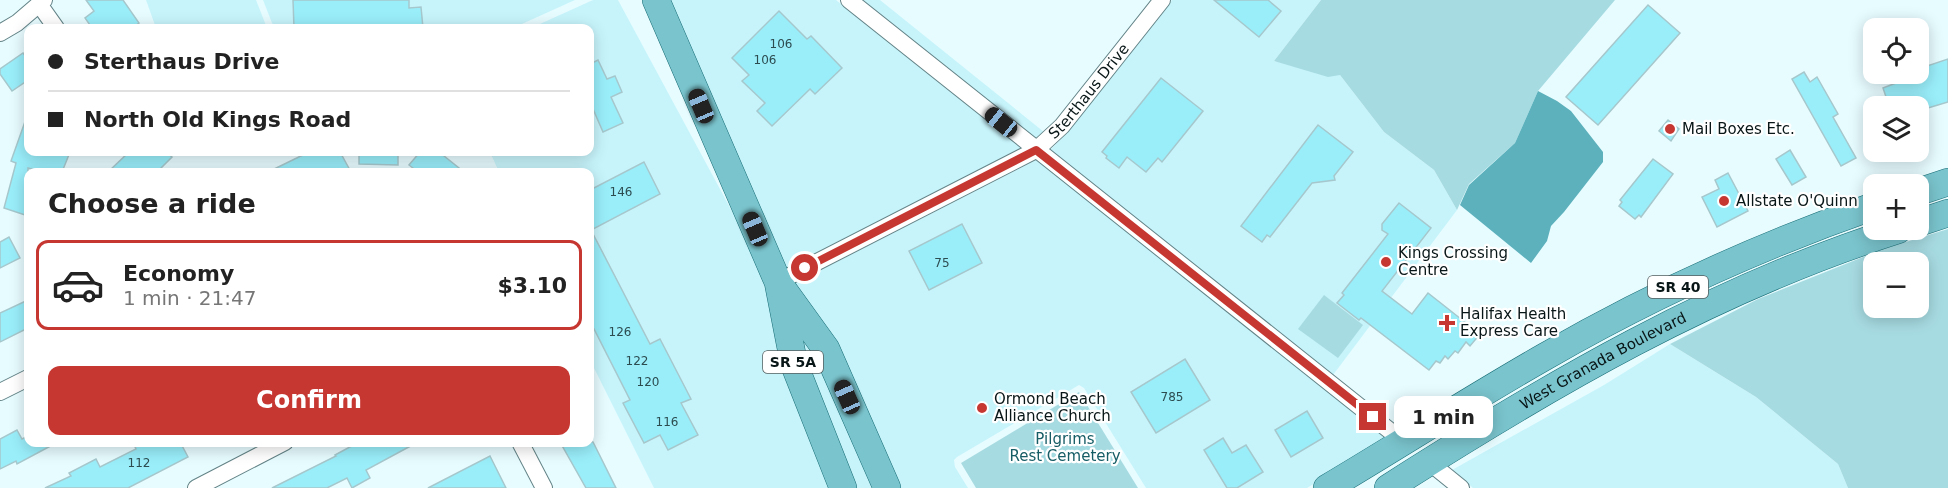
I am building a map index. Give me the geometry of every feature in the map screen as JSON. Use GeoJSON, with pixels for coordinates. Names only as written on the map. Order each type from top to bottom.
{"type":"FeatureCollection","features":[{"type":"Feature","properties":{"kind":"main road","name":"SR 5A"},"geometry":{"type":"LineString","coordinates":[[656,0],[777,282],[794,364],[843,488]]}},
{"type":"Feature","properties":{"kind":"main road"},"geometry":{"type":"LineString","coordinates":[[1929,188],[1948,182]]}},
{"type":"Feature","properties":{"kind":"main road","name":"West Granada Boulevard"},"geometry":{"type":"LineString","coordinates":[[1328,488],[1586,334],[1705,274],[1784,240],[1863,210]]}},
{"type":"Feature","properties":{"kind":"main road"},"geometry":{"type":"LineString","coordinates":[[1722,299],[1725,285],[1733,274],[1842,227],[1863,212]]}},
{"type":"Feature","properties":{"kind":"main road"},"geometry":{"type":"LineString","coordinates":[[1929,219],[1948,213]]}},
{"type":"Feature","properties":{"kind":"main road","name":"West Granada Boulevard"},"geometry":{"type":"LineString","coordinates":[[1388,488],[1564,380],[1670,323],[1813,260],[1870,240]]}},
{"type":"Feature","properties":{"kind":"main road"},"geometry":{"type":"LineString","coordinates":[[1564,380],[1592,349],[1691,298],[1702,289],[1705,274]]}},
{"type":"Feature","properties":{"kind":"main road","name":"SR 5A"},"geometry":{"type":"LineString","coordinates":[[777,282],[826,350],[887,488]]}},
{"type":"Feature","properties":{"kind":"main road"},"geometry":{"type":"LineString","coordinates":[[1429,462],[1437,438],[1462,407]]}},
{"type":"Feature","properties":{"kind":"main road"},"geometry":{"type":"LineString","coordinates":[[1379,488],[1394,469],[1404,442]]}},
{"type":"Feature","properties":{"kind":"street"},"geometry":{"type":"LineString","coordinates":[[849,0],[1404,442]]}},
{"type":"Feature","properties":{"kind":"street","name":"Sterthaus Drive"},"geometry":{"type":"LineString","coordinates":[[777,282],[1036,150],[1062,126],[1162,0]]}},
{"type":"Feature","properties":{"kind":"street"},"geometry":{"type":"LineString","coordinates":[[0,33],[17,23],[41,2],[54,24]]}},
{"type":"Feature","properties":{"kind":"street"},"geometry":{"type":"LineString","coordinates":[[0,392],[24,380]]}},
{"type":"Feature","properties":{"kind":"street"},"geometry":{"type":"LineString","coordinates":[[196,488],[275,447]]}},
{"type":"Feature","properties":{"kind":"street"},"geometry":{"type":"LineString","coordinates":[[523,447],[544,488]]}},
{"type":"Feature","properties":{"kind":"street"},"geometry":{"type":"LineString","coordinates":[[1429,462],[1461,488]]}},
{"type":"Feature","properties":{"kind":"shaded area"},"geometry":{"type":"Polygon","coordinates":[[[146,0],[256,0],[265,24],[155,24],[146,0]]]}},
{"type":"Feature","properties":{"kind":"shaded area"},"geometry":{"type":"Polygon","coordinates":[[[263,0],[575,0],[522,24],[272,24],[263,0]]]}},
{"type":"Feature","properties":{"kind":"shaded area"},"geometry":{"type":"Polygon","coordinates":[[[593,0],[618,0],[768,278],[835,488],[654,488],[594,368],[594,168],[497,168],[492,156],[594,156],[594,24],[540,24],[593,0]]]}},
{"type":"Feature","properties":{"kind":"shaded area"},"geometry":{"type":"Polygon","coordinates":[[[664,0],[836,0],[1021,148],[781,271],[664,0]]]}},
{"type":"Feature","properties":{"kind":"shaded area"},"geometry":{"type":"Polygon","coordinates":[[[861,0],[880,0],[1044,132],[1035,140],[861,0]]]}},
{"type":"Feature","properties":{"kind":"shaded area"},"geometry":{"type":"Polygon","coordinates":[[[1172,0],[1321,0],[1274,61],[1340,75],[1384,132],[1434,170],[1457,210],[1333,375],[1049,151],[1068,132],[1172,0]]]}},
{"type":"Feature","properties":{"kind":"shaded area"},"geometry":{"type":"Polygon","coordinates":[[[1538,91],[1571,111],[1603,152],[1603,162],[1551,226],[1547,241],[1531,263],[1460,205],[1469,185],[1515,143],[1538,91]]]}},
{"type":"Feature","properties":{"kind":"shaded area"},"geometry":{"type":"Polygon","coordinates":[[[1036,160],[1387,438],[1307,488],[1146,488],[1084,388],[1079,385],[957,457],[954,460],[955,467],[968,488],[896,488],[789,286],[1036,160]]]}},
{"type":"Feature","properties":{"kind":"shaded area"},"geometry":{"type":"Polygon","coordinates":[[[792,315],[820,354],[879,488],[852,488],[801,362],[792,315]]]}},
{"type":"Feature","properties":{"kind":"shaded area"},"geometry":{"type":"Polygon","coordinates":[[[1670,344],[1756,397],[1838,464],[1848,488],[1473,488],[1452,470],[1604,385],[1670,344]]]}},
{"type":"Feature","properties":{"kind":"green space"},"geometry":{"type":"Polygon","coordinates":[[[1321,0],[1615,0],[1538,91],[1515,143],[1469,184],[1457,210],[1434,170],[1384,132],[1340,75],[1328,77],[1274,61],[1321,0]]]}},
{"type":"Feature","properties":{"kind":"green space"},"geometry":{"type":"Polygon","coordinates":[[[1948,229],[1948,488],[1848,488],[1838,464],[1756,397],[1670,344],[1758,299],[1863,257],[1863,318],[1929,318],[1929,252],[1876,252],[1912,240],[1929,240],[1929,235],[1948,229]]]}},
{"type":"Feature","properties":{"kind":"green space"},"geometry":{"type":"Polygon","coordinates":[[[1324,295],[1363,325],[1338,358],[1298,329],[1324,295]]]}},
{"type":"Feature","properties":{"kind":"green space","name":"Pilgrims Rest Cemetery"},"geometry":{"type":"Polygon","coordinates":[[[1079,392],[1138,488],[976,488],[961,463],[1079,392]]]}},
{"type":"Feature","properties":{"kind":"building"},"geometry":{"type":"Polygon","coordinates":[[[86,0],[123,0],[139,23],[89,24],[85,18],[94,11],[86,0]]]}},
{"type":"Feature","properties":{"kind":"building"},"geometry":{"type":"Polygon","coordinates":[[[293,0],[409,0],[409,8],[421,7],[423,24],[294,24],[293,0]]]}},
{"type":"Feature","properties":{"kind":"building"},"geometry":{"type":"Polygon","coordinates":[[[1214,0],[1268,0],[1281,11],[1259,37],[1214,0]]]}},
{"type":"Feature","properties":{"kind":"building"},"geometry":{"type":"Polygon","coordinates":[[[1648,5],[1680,33],[1598,125],[1566,97],[1648,5]]]}},
{"type":"Feature","properties":{"kind":"building"},"geometry":{"type":"Polygon","coordinates":[[[779,11],[807,39],[811,36],[842,68],[815,94],[810,89],[772,126],[757,111],[765,103],[742,81],[749,75],[732,58],[779,11]]]}},
{"type":"Feature","properties":{"kind":"building"},"geometry":{"type":"Polygon","coordinates":[[[24,54],[24,83],[12,91],[0,74],[0,69],[24,54]]]}},
{"type":"Feature","properties":{"kind":"building"},"geometry":{"type":"Polygon","coordinates":[[[1948,59],[1948,102],[1929,108],[1929,96],[1886,96],[1883,88],[1893,84],[1929,84],[1929,65],[1948,59]]]}},
{"type":"Feature","properties":{"kind":"building"},"geometry":{"type":"Polygon","coordinates":[[[598,60],[607,79],[615,76],[622,92],[611,97],[623,123],[603,132],[594,111],[594,62],[598,60]]]}},
{"type":"Feature","properties":{"kind":"building"},"geometry":{"type":"Polygon","coordinates":[[[1804,72],[1810,82],[1817,77],[1838,114],[1833,117],[1856,158],[1841,166],[1792,79],[1804,72]]]}},
{"type":"Feature","properties":{"kind":"building"},"geometry":{"type":"Polygon","coordinates":[[[1161,78],[1203,111],[1162,162],[1158,158],[1146,172],[1127,157],[1119,168],[1102,152],[1161,78]]]}},
{"type":"Feature","properties":{"kind":"building","name":"Mail Boxes Etc."},"geometry":{"type":"Polygon","coordinates":[[[1668,120],[1679,129],[1671,141],[1659,131],[1668,120]]]}},
{"type":"Feature","properties":{"kind":"building"},"geometry":{"type":"Polygon","coordinates":[[[24,124],[24,156],[68,156],[64,168],[24,168],[24,215],[4,208],[16,163],[11,161],[24,124]]]}},
{"type":"Feature","properties":{"kind":"building"},"geometry":{"type":"Polygon","coordinates":[[[1318,125],[1353,152],[1334,176],[1335,180],[1312,183],[1270,237],[1267,235],[1262,242],[1241,226],[1318,125]]]}},
{"type":"Feature","properties":{"kind":"building"},"geometry":{"type":"Polygon","coordinates":[[[1790,150],[1806,177],[1792,185],[1776,159],[1790,150]]]}},
{"type":"Feature","properties":{"kind":"building"},"geometry":{"type":"Polygon","coordinates":[[[125,156],[172,157],[161,168],[112,168],[125,156]]]}},
{"type":"Feature","properties":{"kind":"building"},"geometry":{"type":"Polygon","coordinates":[[[301,156],[342,156],[349,168],[276,168],[301,156]]]}},
{"type":"Feature","properties":{"kind":"building"},"geometry":{"type":"Polygon","coordinates":[[[359,156],[398,156],[398,165],[359,164],[359,156]]]}},
{"type":"Feature","properties":{"kind":"building"},"geometry":{"type":"Polygon","coordinates":[[[417,156],[444,156],[459,168],[413,168],[409,165],[417,156]]]}},
{"type":"Feature","properties":{"kind":"building"},"geometry":{"type":"Polygon","coordinates":[[[1653,159],[1673,174],[1641,217],[1639,215],[1635,219],[1619,206],[1622,202],[1620,200],[1653,159]]]}},
{"type":"Feature","properties":{"kind":"building"},"geometry":{"type":"Polygon","coordinates":[[[644,162],[660,194],[594,228],[594,188],[644,162]]]}},
{"type":"Feature","properties":{"kind":"building","name":"Allstate O'Quinn"},"geometry":{"type":"Polygon","coordinates":[[[1728,173],[1748,211],[1717,227],[1702,197],[1719,189],[1715,180],[1728,173]]]}},
{"type":"Feature","properties":{"kind":"building"},"geometry":{"type":"Polygon","coordinates":[[[1399,203],[1431,228],[1382,291],[1412,314],[1428,293],[1480,334],[1470,346],[1466,342],[1458,353],[1455,351],[1448,359],[1445,356],[1440,363],[1436,361],[1429,370],[1361,318],[1359,320],[1337,303],[1344,295],[1342,293],[1388,234],[1382,230],[1382,224],[1399,203]]]}},
{"type":"Feature","properties":{"kind":"building"},"geometry":{"type":"Polygon","coordinates":[[[962,224],[982,263],[929,290],[909,251],[962,224]]]}},
{"type":"Feature","properties":{"kind":"building"},"geometry":{"type":"Polygon","coordinates":[[[594,236],[650,344],[660,339],[691,399],[681,403],[698,435],[668,450],[660,435],[644,443],[623,403],[630,400],[594,329],[594,236]]]}},
{"type":"Feature","properties":{"kind":"building"},"geometry":{"type":"Polygon","coordinates":[[[9,237],[20,258],[0,268],[0,242],[9,237]]]}},
{"type":"Feature","properties":{"kind":"building"},"geometry":{"type":"Polygon","coordinates":[[[24,302],[24,330],[0,342],[0,313],[24,302]]]}},
{"type":"Feature","properties":{"kind":"building"},"geometry":{"type":"Polygon","coordinates":[[[1185,359],[1210,400],[1156,433],[1131,392],[1185,359]]]}},
{"type":"Feature","properties":{"kind":"building"},"geometry":{"type":"Polygon","coordinates":[[[1307,411],[1323,438],[1291,457],[1275,430],[1307,411]]]}},
{"type":"Feature","properties":{"kind":"building"},"geometry":{"type":"Polygon","coordinates":[[[17,430],[22,439],[24,438],[24,447],[49,447],[17,464],[16,461],[0,469],[0,439],[17,430]]]}},
{"type":"Feature","properties":{"kind":"building"},"geometry":{"type":"Polygon","coordinates":[[[1223,438],[1232,453],[1246,445],[1263,472],[1237,488],[1227,488],[1204,450],[1223,438]]]}},
{"type":"Feature","properties":{"kind":"building"},"geometry":{"type":"Polygon","coordinates":[[[594,444],[616,488],[586,488],[563,447],[594,447],[594,444]]]}},
{"type":"Feature","properties":{"kind":"building"},"geometry":{"type":"Polygon","coordinates":[[[135,447],[183,447],[188,457],[128,488],[45,488],[71,476],[69,473],[96,459],[100,467],[136,449],[135,447]]]}},
{"type":"Feature","properties":{"kind":"building"},"geometry":{"type":"Polygon","coordinates":[[[350,447],[409,447],[366,470],[370,478],[352,488],[347,478],[327,488],[272,488],[350,447]]]}},
{"type":"Feature","properties":{"kind":"building"},"geometry":{"type":"Polygon","coordinates":[[[490,456],[506,488],[428,488],[490,456]]]}},
{"type":"Feature","properties":{"kind":"place","name":"Mail Boxes Etc."},"geometry":{"type":"Point","coordinates":[1670,129]}},
{"type":"Feature","properties":{"kind":"place","name":"Allstate O'Quinn"},"geometry":{"type":"Point","coordinates":[1724,201]}},
{"type":"Feature","properties":{"kind":"place","name":"Kings Crossing Centre"},"geometry":{"type":"Point","coordinates":[1386,262]}},
{"type":"Feature","properties":{"kind":"place","name":"Halifax Health Express Care"},"geometry":{"type":"Point","coordinates":[1447,323]}},
{"type":"Feature","properties":{"kind":"place","name":"Ormond Beach Alliance Church"},"geometry":{"type":"Point","coordinates":[982,408]}},
{"type":"Feature","properties":{"kind":"route"},"geometry":{"type":"LineString","coordinates":[[805,268],[1036,150],[1373,417]]}}]}
